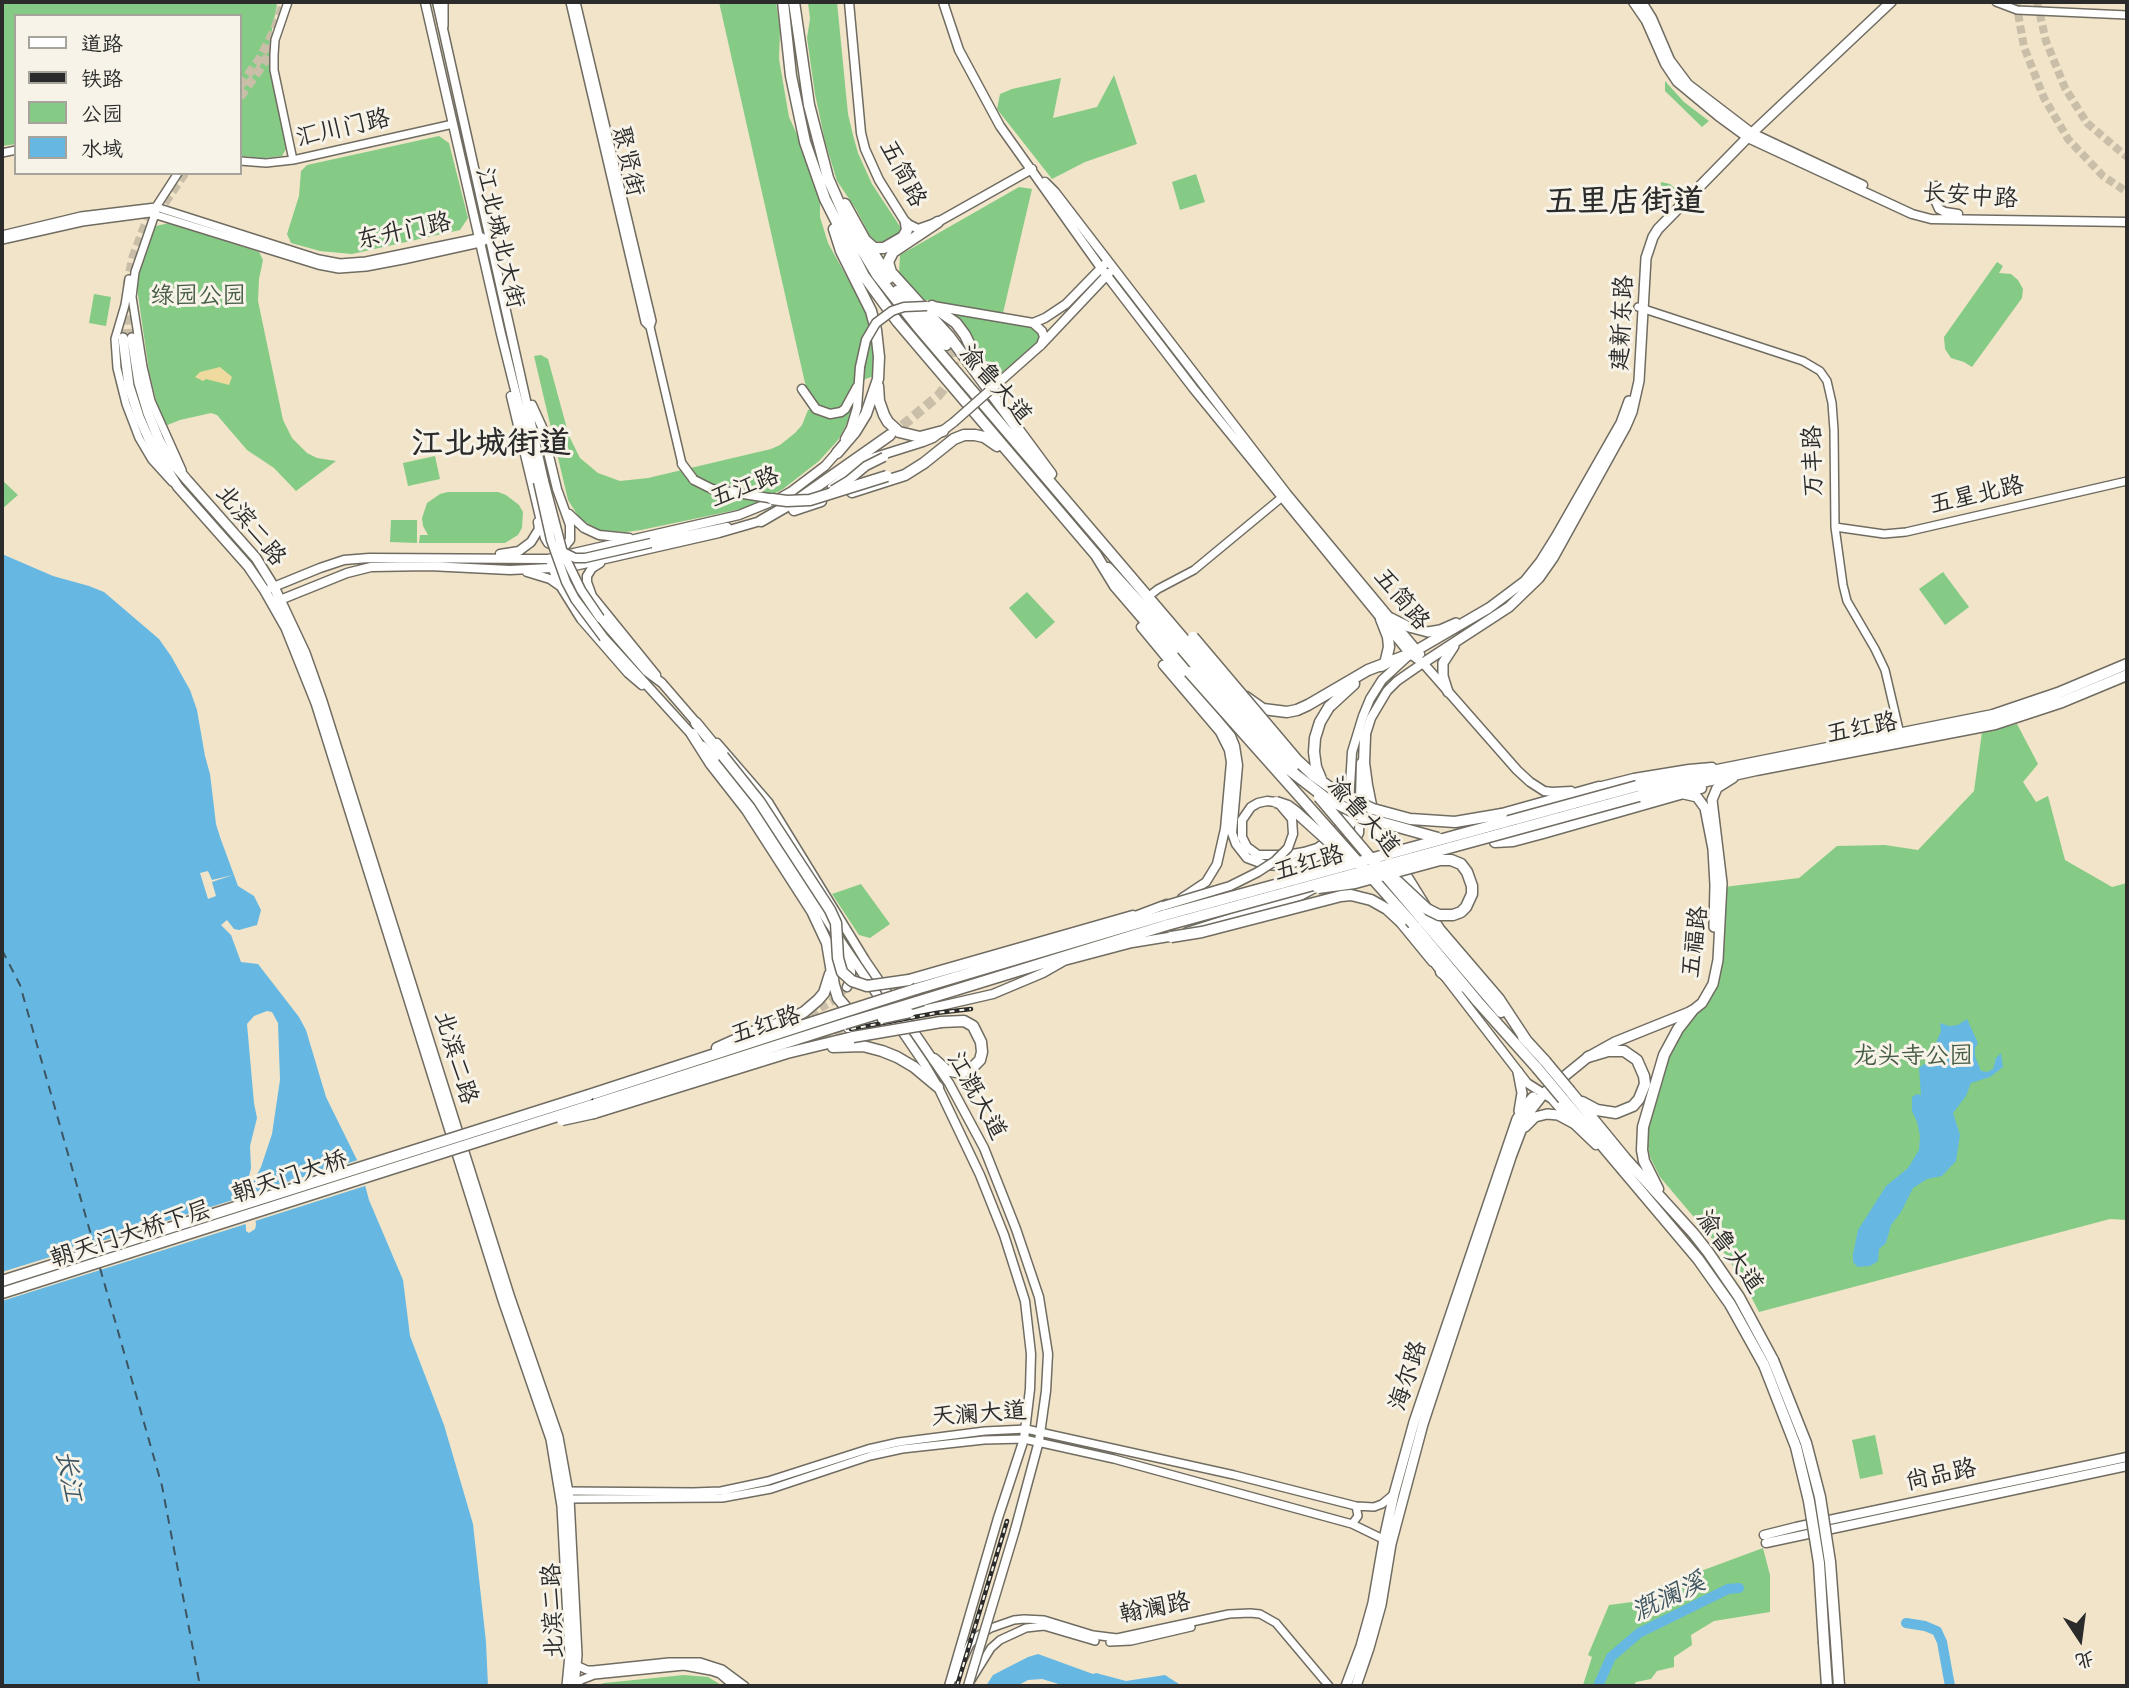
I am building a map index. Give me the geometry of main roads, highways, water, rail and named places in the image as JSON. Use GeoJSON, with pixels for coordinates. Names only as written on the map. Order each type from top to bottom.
{"type":"FeatureCollection","features":[{"type":"Feature","properties":{"kind":"highway","name":"渝鲁大道"},"geometry":{"type":"LineString","coordinates":[[783,2],[797,107],[805,142],[825,199],[853,256],[881,300],[1096,555],[1115,586],[1139,614],[1184,678],[1390,899],[1418,922],[1422,934],[1478,1002],[1570,1096],[1694,1234],[1724,1274],[1752,1320],[1796,1447],[1809,1501],[1819,1563],[1827,1686]]}},
{"type":"Feature","properties":{"kind":"highway","name":"渝鲁大道"},"geometry":{"type":"LineString","coordinates":[[794,2],[809,105],[828,178],[853,235],[877,275],[917,326],[1361,846],[1418,922],[1526,1040],[1541,1064]]}},
{"type":"Feature","properties":{"kind":"highway"},"geometry":{"type":"LineString","coordinates":[[828,178],[902,297],[946,345]]}},
{"type":"Feature","properties":{"kind":"highway"},"geometry":{"type":"LineString","coordinates":[[825,199],[841,251],[874,320],[879,348],[881,408],[888,422],[905,434],[920,437],[943,431]]}},
{"type":"Feature","properties":{"kind":"highway"},"geometry":{"type":"LineString","coordinates":[[938,222],[893,252],[889,267],[897,280],[950,336],[1042,460],[1068,501]]}},
{"type":"Feature","properties":{"kind":"highway"},"geometry":{"type":"LineString","coordinates":[[865,240],[874,248],[884,248],[906,234],[906,223]]}},
{"type":"Feature","properties":{"kind":"highway"},"geometry":{"type":"LineString","coordinates":[[930,306],[956,323],[965,335],[996,399]]}},
{"type":"Feature","properties":{"kind":"highway"},"geometry":{"type":"LineString","coordinates":[[837,453],[861,424],[878,379]]}},
{"type":"Feature","properties":{"kind":"highway"},"geometry":{"type":"LineString","coordinates":[[757,522],[799,499],[890,435]]}},
{"type":"Feature","properties":{"kind":"highway"},"geometry":{"type":"LineString","coordinates":[[794,509],[893,479],[921,466],[954,439],[964,435],[984,437],[1012,458]]}},
{"type":"Feature","properties":{"kind":"highway"},"geometry":{"type":"LineString","coordinates":[[772,499],[810,500],[921,466]]}},
{"type":"Feature","properties":{"kind":"highway"},"geometry":{"type":"LineString","coordinates":[[1096,555],[1240,692],[1297,760],[1314,776],[1353,801],[1410,820],[1455,822],[1502,814],[1599,787]]}},
{"type":"Feature","properties":{"kind":"highway"},"geometry":{"type":"LineString","coordinates":[[1348,815],[1320,778],[1314,752],[1315,738],[1329,707],[1347,689],[1385,664],[1389,647],[1386,619]]}},
{"type":"Feature","properties":{"kind":"highway"},"geometry":{"type":"LineString","coordinates":[[1188,643],[1269,752],[1283,765],[1348,815],[1424,836],[1451,841],[1513,841],[1725,781]]}},
{"type":"Feature","properties":{"kind":"highway"},"geometry":{"type":"LineString","coordinates":[[1240,692],[1263,709],[1287,712],[1297,710],[1322,698],[1353,677],[1414,652]]}},
{"type":"Feature","properties":{"kind":"highway","name":"五红路"},"geometry":{"type":"LineString","coordinates":[[591,1103],[689,1063],[846,1026],[916,989],[1089,936],[1735,766],[2010,710],[2058,694],[2127,664]]}},
{"type":"Feature","properties":{"kind":"highway","name":"五红路"},"geometry":{"type":"LineString","coordinates":[[591,1103],[1098,946],[1165,915],[1299,893],[1638,791],[1995,724],[2062,702],[2127,675]]}},
{"type":"Feature","properties":{"kind":"highway"},"geometry":{"type":"LineString","coordinates":[[696,723],[759,801],[830,910],[836,923],[838,958],[842,972],[852,981],[867,986],[909,979],[1133,916]]}},
{"type":"Feature","properties":{"kind":"highway"},"geometry":{"type":"LineString","coordinates":[[692,734],[711,764],[747,810],[812,911],[825,936],[838,998],[855,1018],[877,1021]]}},
{"type":"Feature","properties":{"kind":"highway"},"geometry":{"type":"LineString","coordinates":[[1365,736],[1364,763],[1367,785],[1380,834],[1439,929],[1499,999],[1526,1040]]}},
{"type":"Feature","properties":{"kind":"highway"},"geometry":{"type":"LineString","coordinates":[[1276,802],[1288,806],[1304,819],[1390,899]]}},
{"type":"Feature","properties":{"kind":"highway"},"geometry":{"type":"LineString","coordinates":[[1299,893],[1355,883],[1366,879],[1378,876],[1390,873],[1440,860],[1451,860],[1461,864],[1467,872],[1472,886],[1470,900],[1466,907],[1453,915],[1439,915],[1421,904],[1401,884],[1391,875],[1381,866],[1361,846]]}},
{"type":"Feature","properties":{"kind":"highway"},"geometry":{"type":"LineString","coordinates":[[1171,937],[1202,932],[1351,895],[1371,900],[1387,909],[1433,961]]}},
{"type":"Feature","properties":{"kind":"highway"},"geometry":{"type":"LineString","coordinates":[[1046,941],[1089,936]]}},
{"type":"Feature","properties":{"kind":"highway"},"geometry":{"type":"LineString","coordinates":[[1058,963],[1098,946],[1132,943]]}},
{"type":"Feature","properties":{"kind":"highway"},"geometry":{"type":"LineString","coordinates":[[689,1063],[755,1031],[796,1017],[811,1007],[827,985],[830,960]]}},
{"type":"Feature","properties":{"kind":"highway"},"geometry":{"type":"LineString","coordinates":[[1441,972],[1478,1002]]}},
{"type":"Feature","properties":{"kind":"highway"},"geometry":{"type":"LineString","coordinates":[[1669,1208],[1644,1161],[1643,1127],[1664,1055],[1692,1011]]}},
{"type":"Feature","properties":{"kind":"highway"},"geometry":{"type":"LineString","coordinates":[[788,1052],[846,1026],[964,1021],[973,1026],[981,1042],[982,1052],[974,1066],[961,1073],[946,1070],[934,1059]]}},
{"type":"Feature","properties":{"kind":"highway"},"geometry":{"type":"LineString","coordinates":[[591,1103],[788,1052],[844,1046],[872,1048],[897,1057],[938,1087]]}},
{"type":"Feature","properties":{"kind":"highway"},"geometry":{"type":"LineString","coordinates":[[1570,1096],[1597,1111],[1616,1113],[1633,1106],[1643,1091],[1642,1067],[1631,1055],[1617,1050],[1583,1058]]}},
{"type":"Feature","properties":{"kind":"highway","name":"渝鲁大道"},"geometry":{"type":"LineString","coordinates":[[1570,1096],[1617,1164],[1713,1279],[1768,1363],[1806,1443],[1820,1497],[1830,1562],[1839,1686]]}},
{"type":"Feature","properties":{"kind":"highway","name":"朝天门大桥"},"geometry":{"type":"LineString","coordinates":[[2,1294],[591,1103]]}},
{"type":"Feature","properties":{"kind":"highway","name":"朝天门大桥"},"geometry":{"type":"LineString","coordinates":[[2,1279],[591,1103]]}},
{"type":"Feature","properties":{"kind":"main road","name":"江北城北大街"},"geometry":{"type":"LineString","coordinates":[[425,2],[501,334],[541,482]]}},
{"type":"Feature","properties":{"kind":"main road","name":"江北城北大街"},"geometry":{"type":"LineString","coordinates":[[437,2],[524,390],[541,482]]}},
{"type":"Feature","properties":{"kind":"main road"},"geometry":{"type":"LineString","coordinates":[[443,2],[443,26]]}},
{"type":"Feature","properties":{"kind":"main road","name":"五简路"},"geometry":{"type":"LineString","coordinates":[[849,2],[858,118],[865,149],[879,180],[910,227],[918,229],[938,222],[1031,169]]}},
{"type":"Feature","properties":{"kind":"main road","name":"五简路"},"geometry":{"type":"LineString","coordinates":[[943,2],[953,37],[979,90],[1000,126],[1031,169],[1055,192],[1107,269],[1281,498],[1423,663]]}},
{"type":"Feature","properties":{"kind":"main road"},"geometry":{"type":"LineString","coordinates":[[1633,2],[1677,82],[1748,134]]}},
{"type":"Feature","properties":{"kind":"main road"},"geometry":{"type":"LineString","coordinates":[[1642,2],[1682,79],[1748,134]]}},
{"type":"Feature","properties":{"kind":"main road","name":"建新东路"},"geometry":{"type":"LineString","coordinates":[[1414,652],[1461,626],[1516,590],[1541,561],[1621,423],[1634,380],[1646,258],[1653,237],[1748,134],[1882,2]]}},
{"type":"Feature","properties":{"kind":"main road","name":"建新东路"},"geometry":{"type":"LineString","coordinates":[[1748,134],[1891,2]]}},
{"type":"Feature","properties":{"kind":"main road","name":"长安中路"},"geometry":{"type":"LineString","coordinates":[[1748,134],[1931,214],[2127,219]]}},
{"type":"Feature","properties":{"kind":"main road","name":"长安中路"},"geometry":{"type":"LineString","coordinates":[[1748,134],[1925,218],[2127,219]]}},
{"type":"Feature","properties":{"kind":"main road"},"geometry":{"type":"LineString","coordinates":[[1936,186],[1935,200],[1939,209],[1958,214]]}},
{"type":"Feature","properties":{"kind":"main road"},"geometry":{"type":"LineString","coordinates":[[1041,345],[1044,337],[1042,331],[1033,323],[1066,304],[1107,269]]}},
{"type":"Feature","properties":{"kind":"main road","name":"五简路"},"geometry":{"type":"LineString","coordinates":[[1107,269],[1386,619]]}},
{"type":"Feature","properties":{"kind":"main road","name":"五江路"},"geometry":{"type":"LineString","coordinates":[[276,601],[347,573],[382,566],[510,570],[553,569],[604,561],[719,533],[794,509],[823,493],[869,459],[913,446],[943,431],[1041,345],[1107,269]]}},
{"type":"Feature","properties":{"kind":"main road","name":"五江路"},"geometry":{"type":"LineString","coordinates":[[269,589],[344,561],[430,558],[548,559],[650,540],[739,515],[776,500],[810,479],[837,453],[851,428],[857,408],[860,367],[866,340],[876,323],[892,311],[904,307],[930,306],[1033,323]]}},
{"type":"Feature","properties":{"kind":"main road","name":"建新东路"},"geometry":{"type":"LineString","coordinates":[[1423,663],[1521,597],[1539,578],[1556,553],[1632,412],[1640,381],[1640,308]]}},
{"type":"Feature","properties":{"kind":"main road"},"geometry":{"type":"LineString","coordinates":[[501,334],[515,419],[538,512],[548,543],[559,548],[570,540],[571,531],[541,427],[524,390]]}},
{"type":"Feature","properties":{"kind":"main road","name":"北滨二路"},"geometry":{"type":"LineString","coordinates":[[269,589],[178,487],[158,456],[139,417],[129,386],[127,338],[148,414],[165,451],[187,480],[247,547],[305,653],[322,701],[510,1298],[558,1437],[565,1495],[576,1665],[574,1686]]}},
{"type":"Feature","properties":{"kind":"main road"},"geometry":{"type":"LineString","coordinates":[[802,389],[816,409],[835,414],[845,409],[858,384]]}},
{"type":"Feature","properties":{"kind":"main road"},"geometry":{"type":"LineString","coordinates":[[682,464],[694,480],[712,489],[772,499],[797,498],[839,487],[866,466],[913,446]]}},
{"type":"Feature","properties":{"kind":"main road","name":"江溉大道"},"geometry":{"type":"LineString","coordinates":[[541,482],[551,540],[566,582],[581,608],[604,639],[716,760],[752,805],[938,1087],[980,1175],[1003,1232],[1025,1301],[1031,1354],[1026,1429],[950,1686]]}},
{"type":"Feature","properties":{"kind":"main road","name":"江溉大道"},"geometry":{"type":"LineString","coordinates":[[541,482],[556,531],[580,590],[600,618],[646,671],[662,683],[768,802],[865,960],[949,1083],[984,1148],[1016,1229],[1039,1297],[1048,1354],[1046,1391],[1039,1441],[1016,1530],[968,1686]]}},
{"type":"Feature","properties":{"kind":"main road"},"geometry":{"type":"LineString","coordinates":[[564,507],[577,523],[600,535],[650,540]]}},
{"type":"Feature","properties":{"kind":"main road"},"geometry":{"type":"LineString","coordinates":[[430,558],[459,553],[509,554],[519,551],[531,542],[539,528],[538,512]]}},
{"type":"Feature","properties":{"kind":"main road"},"geometry":{"type":"LineString","coordinates":[[551,540],[575,558],[650,540],[757,522]]}},
{"type":"Feature","properties":{"kind":"main road"},"geometry":{"type":"LineString","coordinates":[[562,557],[662,683]]}},
{"type":"Feature","properties":{"kind":"main road"},"geometry":{"type":"LineString","coordinates":[[548,559],[561,587],[593,635],[628,673],[656,696]]}},
{"type":"Feature","properties":{"kind":"main road"},"geometry":{"type":"LineString","coordinates":[[592,596],[587,576],[592,568],[604,561]]}},
{"type":"Feature","properties":{"kind":"main road"},"geometry":{"type":"LineString","coordinates":[[510,570],[540,575],[561,587]]}},
{"type":"Feature","properties":{"kind":"main road"},"geometry":{"type":"LineString","coordinates":[[298,577],[296,585],[303,590]]}},
{"type":"Feature","properties":{"kind":"main road"},"geometry":{"type":"LineString","coordinates":[[1386,619],[1416,630],[1434,632],[1489,608]]}},
{"type":"Feature","properties":{"kind":"main road"},"geometry":{"type":"LineString","coordinates":[[1448,692],[1443,676],[1443,663],[1456,642],[1451,638],[1461,626]]}},
{"type":"Feature","properties":{"kind":"main road"},"geometry":{"type":"LineString","coordinates":[[1142,627],[1226,728],[1235,746],[1238,765],[1233,833],[1240,851],[1255,863],[1280,866],[1327,851],[1350,828],[1348,815],[1352,752],[1363,716],[1385,664]]}},
{"type":"Feature","properties":{"kind":"main road"},"geometry":{"type":"LineString","coordinates":[[1370,699],[1382,680],[1414,652]]}},
{"type":"Feature","properties":{"kind":"main road"},"geometry":{"type":"LineString","coordinates":[[846,1026],[993,994],[1043,973],[1058,963],[1132,943],[1171,937],[1317,887],[1332,875],[1349,854],[1359,833],[1361,766],[1365,736],[1375,710],[1397,681],[1423,663]]}},
{"type":"Feature","properties":{"kind":"main road","name":"五红路"},"geometry":{"type":"LineString","coordinates":[[1423,663],[1517,770],[1544,791],[1560,792],[1599,787],[1689,769],[1735,766]]}},
{"type":"Feature","properties":{"kind":"main road"},"geometry":{"type":"LineString","coordinates":[[1163,664],[1184,678],[1225,740],[1231,770],[1225,829],[1217,864],[1206,882],[1165,915]]}},
{"type":"Feature","properties":{"kind":"main road"},"geometry":{"type":"LineString","coordinates":[[1725,781],[1756,770]]}},
{"type":"Feature","properties":{"kind":"main road","name":"五福路"},"geometry":{"type":"LineString","coordinates":[[1583,1058],[1692,1011],[1708,995],[1716,974],[1722,883],[1711,807],[1713,793],[1725,781]]}},
{"type":"Feature","properties":{"kind":"main road","name":"五福路"},"geometry":{"type":"LineString","coordinates":[[1542,1091],[1611,1037],[1689,1006],[1699,998],[1709,983],[1712,973],[1715,885],[1713,849],[1705,808],[1697,797],[1691,794],[1674,796]]}},
{"type":"Feature","properties":{"kind":"main road"},"geometry":{"type":"LineString","coordinates":[[1348,815],[1360,796]]}},
{"type":"Feature","properties":{"kind":"main road"},"geometry":{"type":"LineString","coordinates":[[1089,936],[1133,916],[1165,915],[1258,872],[1283,854],[1292,841],[1293,826],[1287,812],[1276,802],[1267,801],[1251,807],[1242,820],[1240,827],[1247,847],[1258,855],[1268,856],[1304,857]]}},
{"type":"Feature","properties":{"kind":"main road","name":"渝鲁大道"},"geometry":{"type":"LineString","coordinates":[[1422,934],[1433,961],[1527,1083],[1542,1091],[1617,1164]]}},
{"type":"Feature","properties":{"kind":"main road"},"geometry":{"type":"LineString","coordinates":[[844,946],[851,971],[847,987]]}},
{"type":"Feature","properties":{"kind":"main road"},"geometry":{"type":"LineString","coordinates":[[1517,1119],[1522,1093],[1518,1072]]}},
{"type":"Feature","properties":{"kind":"main road","name":"海尔路"},"geometry":{"type":"LineString","coordinates":[[1356,1686],[1369,1648],[1394,1494],[1414,1422],[1517,1119],[1525,1105],[1542,1091]]}},
{"type":"Feature","properties":{"kind":"main road","name":"海尔路"},"geometry":{"type":"LineString","coordinates":[[1388,1542],[1423,1424],[1511,1157],[1527,1115],[1542,1091]]}},
{"type":"Feature","properties":{"kind":"main road","name":"朝天门大桥下层"},"geometry":{"type":"LineString","coordinates":[[2,1294],[591,1103]]}},
{"type":"Feature","properties":{"kind":"main road"},"geometry":{"type":"LineString","coordinates":[[1511,1157],[1526,1126],[1535,1117],[1552,1114],[1573,1123]]}},
{"type":"Feature","properties":{"kind":"main road","name":"尚品路"},"geometry":{"type":"LineString","coordinates":[[2127,1457],[1796,1527],[1765,1539],[2127,1465]]}},
{"type":"Feature","properties":{"kind":"main road","name":"北滨二路"},"geometry":{"type":"LineString","coordinates":[[565,1495],[570,1655],[568,1686]]}},
{"type":"Feature","properties":{"kind":"main road","name":"海尔路"},"geometry":{"type":"LineString","coordinates":[[1346,1686],[1377,1604]]}},
{"type":"Feature","properties":{"kind":"water","name":"长江"},"geometry":{"type":"Polygon","coordinates":[[[2,554],[53,576],[104,592],[159,639],[190,690],[197,710],[220,837],[238,886],[254,896],[261,910],[257,925],[239,930],[234,929],[227,920],[221,925],[231,935],[241,962],[258,964],[306,1030],[326,1097],[360,1166],[369,1200],[403,1280],[410,1336],[444,1425],[473,1524],[488,1686],[2,1686],[2,554]],[[272,1012],[254,1016],[247,1024],[257,1118],[250,1146],[251,1168],[245,1193],[246,1231],[249,1233],[256,1225],[252,1184],[272,1134],[280,1080],[278,1023],[272,1012]]]}},
{"type":"Feature","properties":{"kind":"water"},"geometry":{"type":"Polygon","coordinates":[[[1967,1019],[1978,1043],[1975,1056],[1981,1071],[1993,1069],[1996,1058],[2001,1053],[2003,1067],[1990,1077],[1971,1083],[1966,1096],[1953,1113],[1960,1135],[1956,1161],[1942,1176],[1927,1179],[1913,1188],[1891,1225],[1886,1243],[1879,1249],[1878,1261],[1870,1266],[1858,1267],[1853,1262],[1853,1254],[1858,1230],[1886,1186],[1908,1168],[1919,1150],[1920,1136],[1912,1111],[1912,1097],[1921,1095],[1919,1068],[1940,1053],[1934,1048],[1941,1031],[1940,1023],[1958,1025],[1967,1019]]]}},
{"type":"Feature","properties":{"kind":"water"},"geometry":{"type":"Polygon","coordinates":[[[1038,1654],[1093,1674],[1126,1681],[1165,1675],[1182,1686],[1065,1686],[1042,1679],[1028,1680],[1017,1686],[986,1686],[993,1675],[1038,1654]]]}},
{"type":"Feature","properties":{"kind":"waterway","name":"溉澜溪"},"geometry":{"type":"LineString","coordinates":[[1598,1686],[1611,1657],[1639,1633],[1728,1589],[1739,1588]]}},
{"type":"Feature","properties":{"kind":"waterway","name":"溉澜溪"},"geometry":{"type":"LineString","coordinates":[[1906,1623],[1937,1631],[1942,1642],[1950,1686]]}},
{"type":"Feature","properties":{"kind":"tunnel"},"geometry":{"type":"LineString","coordinates":[[242,83],[260,58],[274,31],[284,2]]}},
{"type":"Feature","properties":{"kind":"tunnel"},"geometry":{"type":"LineString","coordinates":[[2016,2],[2024,47],[2044,98],[2068,139],[2103,176],[2127,192]]}},
{"type":"Feature","properties":{"kind":"tunnel"},"geometry":{"type":"LineString","coordinates":[[2037,2],[2046,41],[2065,88],[2087,123],[2127,157]]}},
{"type":"Feature","properties":{"kind":"tunnel"},"geometry":{"type":"LineString","coordinates":[[242,94],[276,40]]}},
{"type":"Feature","properties":{"kind":"tunnel"},"geometry":{"type":"LineString","coordinates":[[157,214],[184,175]]}},
{"type":"Feature","properties":{"kind":"tunnel"},"geometry":{"type":"LineString","coordinates":[[127,285],[133,257],[151,209]]}},
{"type":"Feature","properties":{"kind":"tunnel"},"geometry":{"type":"LineString","coordinates":[[123,338],[125,310]]}},
{"type":"Feature","properties":{"kind":"tunnel"},"geometry":{"type":"LineString","coordinates":[[132,338],[133,312]]}},
{"type":"Feature","properties":{"kind":"tunnel"},"geometry":{"type":"LineString","coordinates":[[891,435],[938,396],[953,377],[952,355],[946,345]]}},
{"type":"Feature","properties":{"kind":"tunnel"},"geometry":{"type":"LineString","coordinates":[[789,1026],[831,1002],[847,987]]}},
{"type":"Feature","properties":{"kind":"tunnel"},"geometry":{"type":"LineString","coordinates":[[800,1043],[848,1028]]}},
{"type":"Feature","properties":{"kind":"railway"},"geometry":{"type":"LineString","coordinates":[[851,1029],[971,1009]]}},
{"type":"Feature","properties":{"kind":"railway"},"geometry":{"type":"LineString","coordinates":[[2,1286],[591,1099]]}},
{"type":"Feature","properties":{"kind":"railway"},"geometry":{"type":"LineString","coordinates":[[957,1686],[1007,1521]]}},
{"type":"Feature","properties":{"kind":"district","name":"五里店街道"},"geometry":{"type":"Point","coordinates":[1625,203]}},
{"type":"Feature","properties":{"kind":"district","name":"江北城街道"},"geometry":{"type":"Point","coordinates":[491,445]}},
{"type":"Feature","properties":{"kind":"park label","name":"绿园公园"},"geometry":{"type":"Point","coordinates":[198,297]}},
{"type":"Feature","properties":{"kind":"park label","name":"龙头寺公园"},"geometry":{"type":"Point","coordinates":[1913,1057]}}]}
